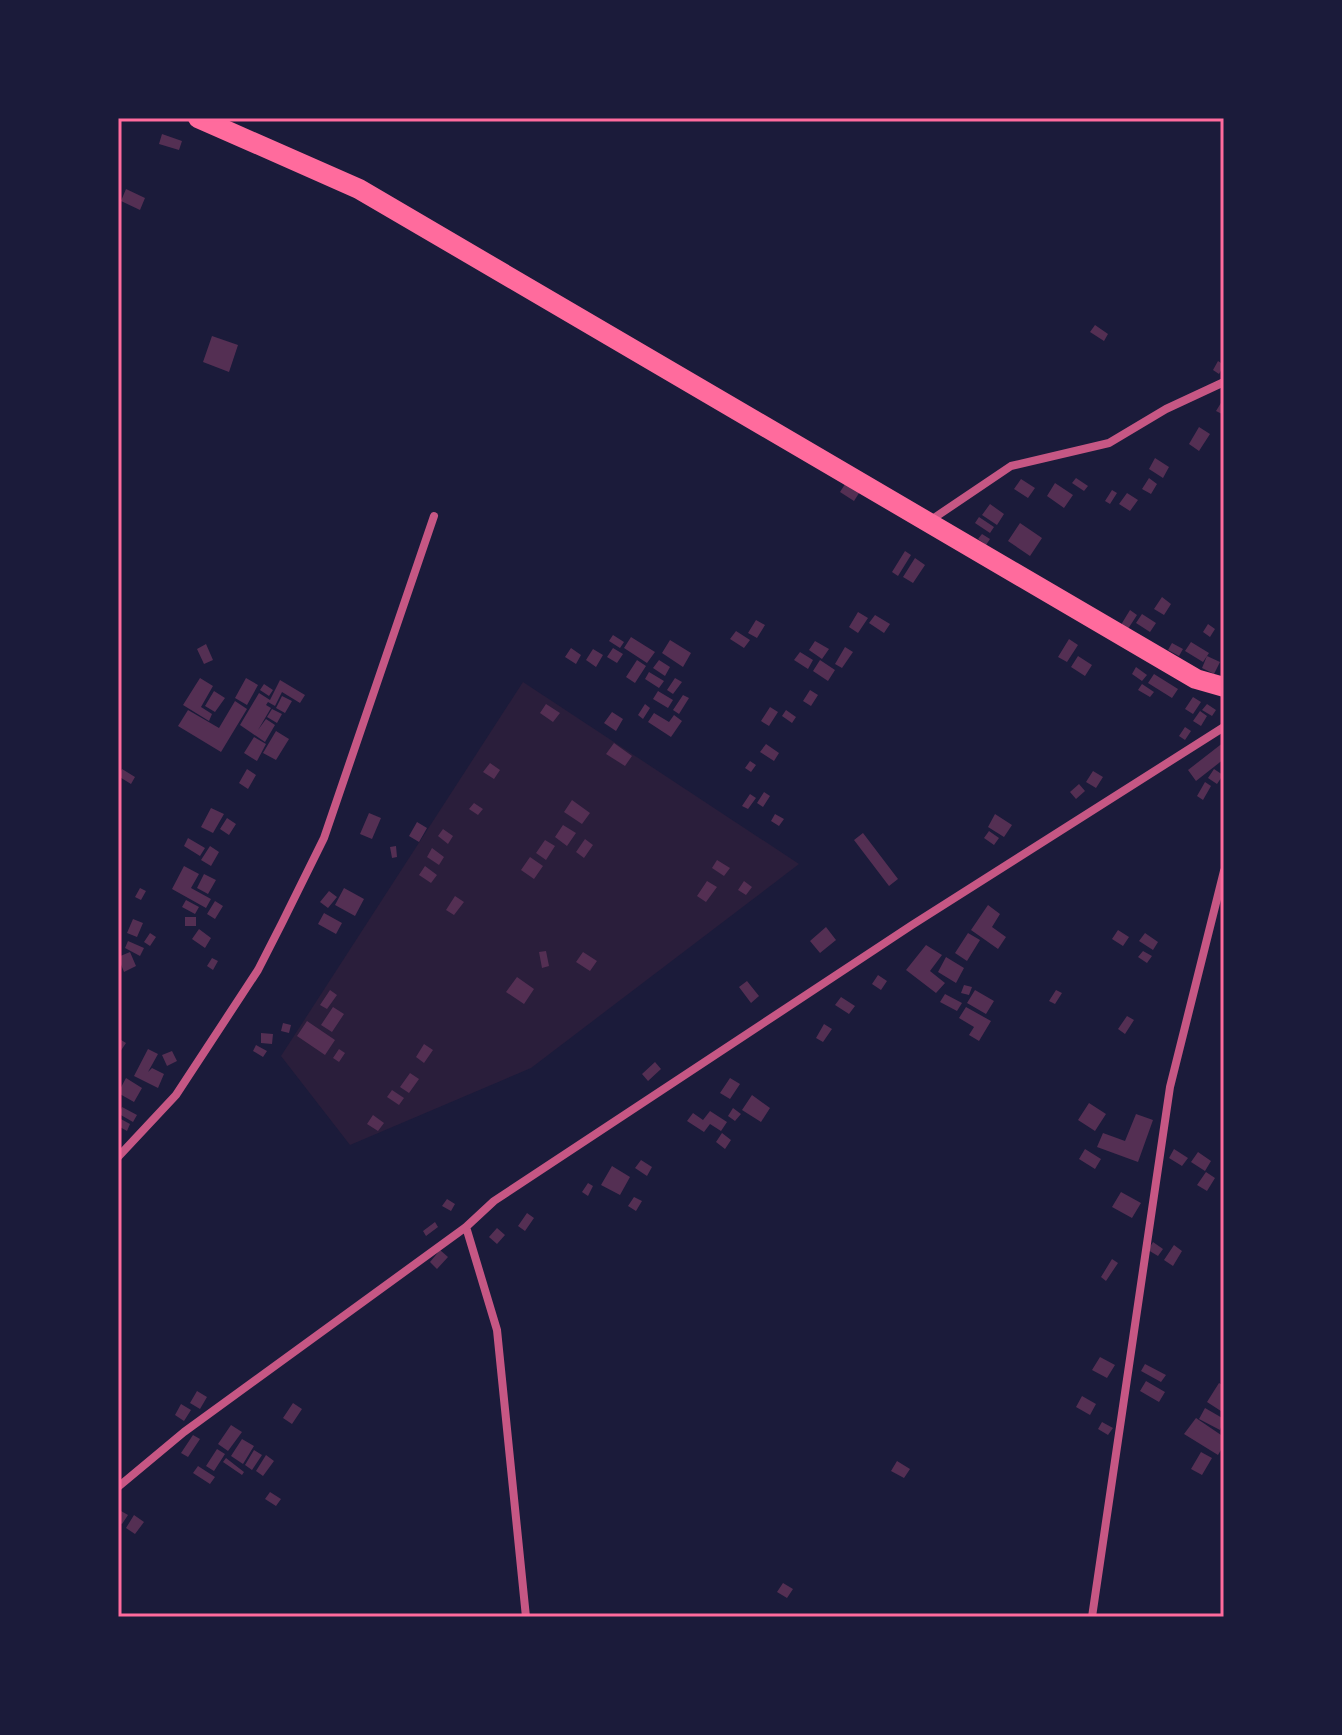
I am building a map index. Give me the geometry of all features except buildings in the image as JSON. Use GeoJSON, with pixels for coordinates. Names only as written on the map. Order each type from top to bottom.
{"type":"FeatureCollection","features":[{"type":"Feature","properties":{"kind":"highway"},"geometry":{"type":"LineString","coordinates":[[198,118],[359,189],[1196,679],[1224,687]]}},
{"type":"Feature","properties":{"kind":"street"},"geometry":{"type":"LineString","coordinates":[[928,522],[1011,466],[1109,443],[1166,409],[1224,382]]}},
{"type":"Feature","properties":{"kind":"street"},"geometry":{"type":"LineString","coordinates":[[118,1157],[176,1095],[258,970],[324,838],[434,516]]}},
{"type":"Feature","properties":{"kind":"street"},"geometry":{"type":"LineString","coordinates":[[118,1487],[184,1432],[466,1227],[494,1201],[912,925],[1224,727]]}},
{"type":"Feature","properties":{"kind":"street"},"geometry":{"type":"LineString","coordinates":[[1092,1617],[1170,1087],[1224,871]]}},
{"type":"Feature","properties":{"kind":"street"},"geometry":{"type":"LineString","coordinates":[[466,1227],[497,1330],[526,1617]]}},
{"type":"Feature","properties":{"kind":"shaded area"},"geometry":{"type":"Polygon","coordinates":[[[523,682],[799,864],[531,1068],[350,1145],[281,1056],[523,682]]]}}]}
